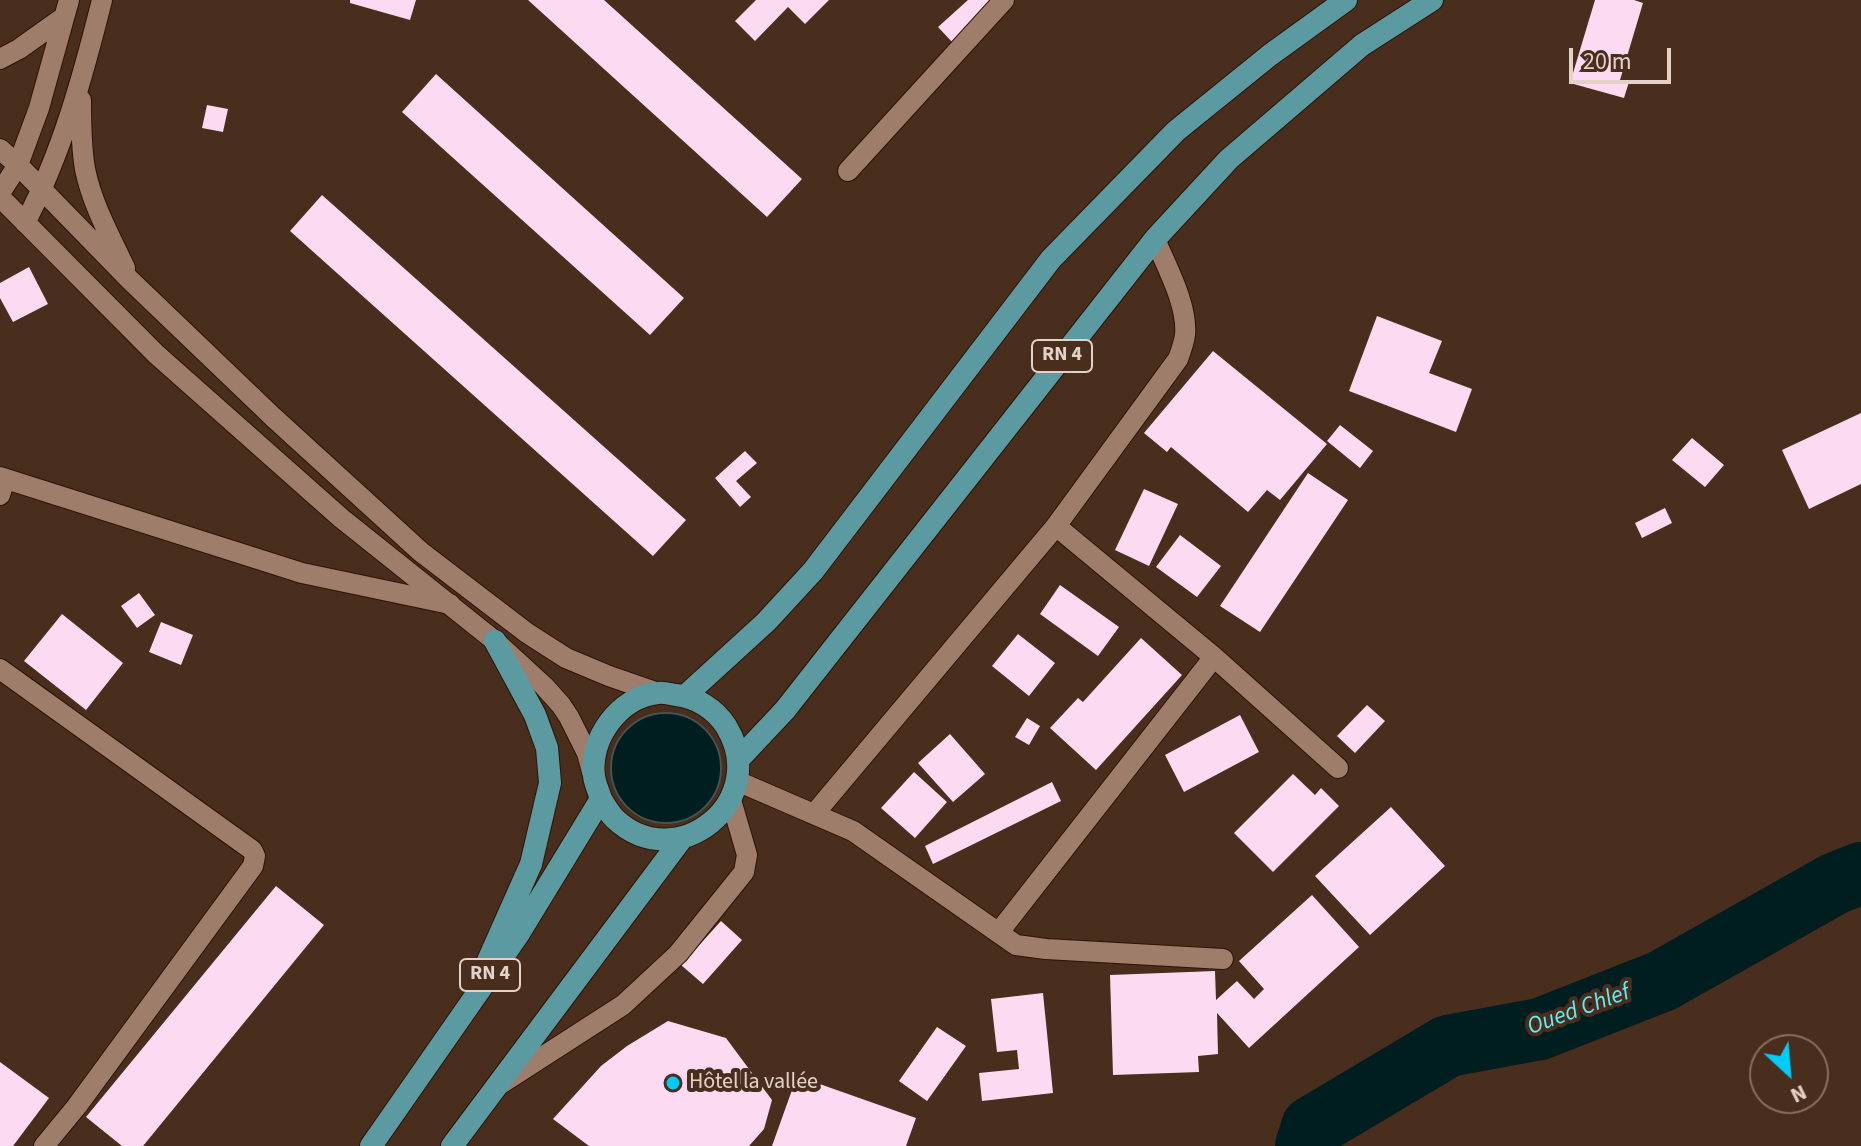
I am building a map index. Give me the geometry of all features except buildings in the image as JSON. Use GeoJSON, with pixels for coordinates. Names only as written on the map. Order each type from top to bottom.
{"type":"FeatureCollection","features":[{"type":"Feature","properties":{"kind":"highway"},"geometry":{"type":"LineString","coordinates":[[685,696],[766,622],[813,571],[1051,259],[1176,131],[1270,55],[1346,0]]}},
{"type":"Feature","properties":{"kind":"highway","name":"RN 4"},"geometry":{"type":"LineString","coordinates":[[735,780],[785,710],[1155,239],[1229,159],[1362,45],[1432,0]]}},
{"type":"Feature","properties":{"kind":"highway"},"geometry":{"type":"LineString","coordinates":[[471,1002],[531,864],[550,783],[547,748],[535,715],[495,641]]}},
{"type":"Feature","properties":{"kind":"highway"},"geometry":{"type":"LineString","coordinates":[[658,693],[685,696],[706,705],[722,720],[734,738],[735,780],[718,817],[702,829],[683,837],[659,839],[635,832],[615,819],[601,799],[594,777],[595,752],[603,730],[619,711],[639,699],[658,693]]}},
{"type":"Feature","properties":{"kind":"highway","name":"RN 4"},"geometry":{"type":"LineString","coordinates":[[371,1146],[518,935],[601,799]]}},
{"type":"Feature","properties":{"kind":"highway"},"geometry":{"type":"LineString","coordinates":[[452,1146],[683,837]]}},
{"type":"Feature","properties":{"kind":"street"},"geometry":{"type":"LineString","coordinates":[[25,223],[42,190],[82,80],[102,0]]}},
{"type":"Feature","properties":{"kind":"street"},"geometry":{"type":"LineString","coordinates":[[848,171],[1004,0]]}},
{"type":"Feature","properties":{"kind":"street"},"geometry":{"type":"LineString","coordinates":[[0,59],[19,49],[66,8]]}},
{"type":"Feature","properties":{"kind":"street"},"geometry":{"type":"LineString","coordinates":[[66,8],[39,108],[18,165],[0,195],[156,354],[341,518],[495,641],[544,686],[561,705],[587,753],[594,777]]}},
{"type":"Feature","properties":{"kind":"street"},"geometry":{"type":"LineString","coordinates":[[82,80],[81,141],[85,171],[95,203],[130,280]]}},
{"type":"Feature","properties":{"kind":"street"},"geometry":{"type":"LineString","coordinates":[[0,149],[130,280],[273,417],[421,552],[527,633],[566,658],[658,693]]}},
{"type":"Feature","properties":{"kind":"street"},"geometry":{"type":"LineString","coordinates":[[815,813],[1056,526],[1178,359],[1185,336],[1185,320],[1155,239]]}},
{"type":"Feature","properties":{"kind":"street"},"geometry":{"type":"LineString","coordinates":[[2,484],[302,573],[450,604]]}},
{"type":"Feature","properties":{"kind":"street"},"geometry":{"type":"LineString","coordinates":[[1056,526],[1214,657],[1338,768]]}},
{"type":"Feature","properties":{"kind":"street"},"geometry":{"type":"LineString","coordinates":[[999,932],[1214,657]]}},
{"type":"Feature","properties":{"kind":"street"},"geometry":{"type":"LineString","coordinates":[[0,669],[252,850],[255,856],[253,866],[77,1106],[44,1146]]}},
{"type":"Feature","properties":{"kind":"street"},"geometry":{"type":"LineString","coordinates":[[735,780],[853,831],[1016,945],[1223,959]]}},
{"type":"Feature","properties":{"kind":"street"},"geometry":{"type":"LineString","coordinates":[[496,1087],[623,1005],[678,954],[744,872],[747,855],[735,780]]}},
{"type":"Feature","properties":{"kind":"water"},"geometry":{"type":"Polygon","coordinates":[[[666,713],[687,717],[705,729],[717,747],[721,768],[717,789],[705,807],[687,819],[666,823],[645,819],[627,807],[615,789],[611,768],[615,747],[627,729],[645,717],[666,713]]]}},
{"type":"Feature","properties":{"kind":"waterway","name":"Oued Chlef"},"geometry":{"type":"LineString","coordinates":[[1306,1146],[1312,1127],[1448,1046],[1540,1029],[1662,981],[1834,884],[1861,873]]}},
{"type":"Feature","properties":{"kind":"place","name":"Hôtel la vallée"},"geometry":{"type":"Point","coordinates":[673,1083]}}]}
